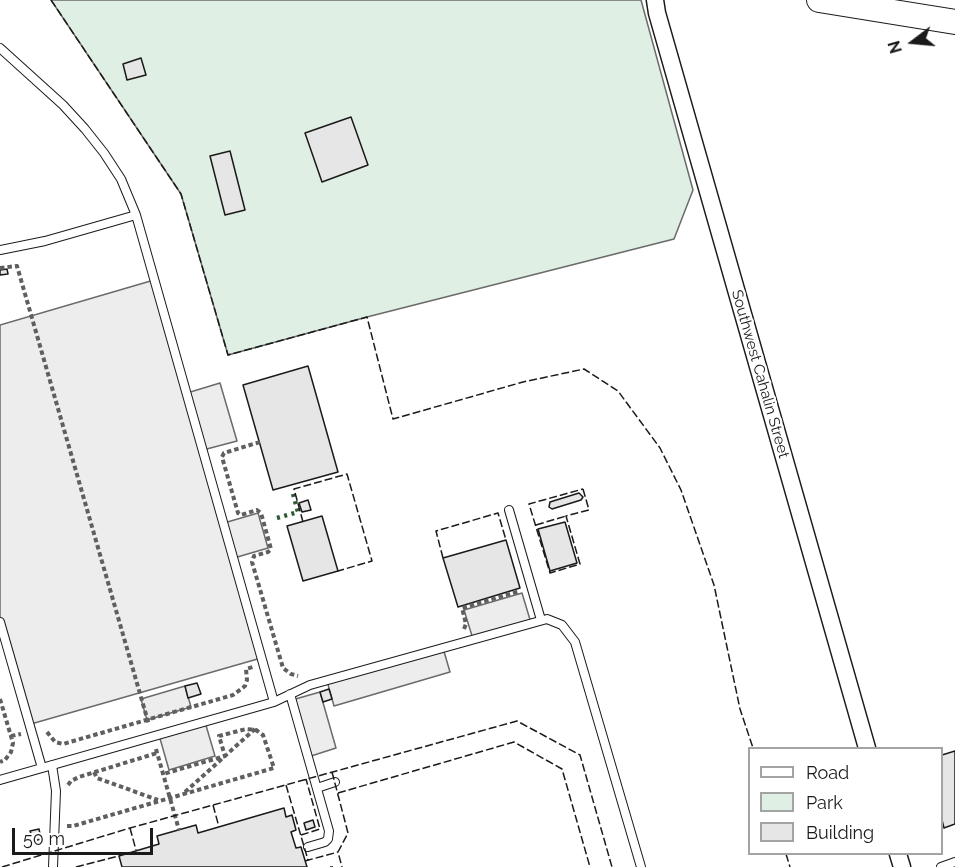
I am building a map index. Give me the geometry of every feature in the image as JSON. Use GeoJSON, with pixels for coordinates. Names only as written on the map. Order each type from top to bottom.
{"type":"FeatureCollection","features":[{"type":"Feature","properties":{"kind":"main road"},"geometry":{"type":"LineString","coordinates":[[819,0],[955,22]]}},
{"type":"Feature","properties":{"kind":"street","name":"Southwest Cahalin Street"},"geometry":{"type":"LineString","coordinates":[[655,0],[666,47],[867,747]]}},
{"type":"Feature","properties":{"kind":"lane"},"geometry":{"type":"LineString","coordinates":[[0,48],[63,105],[104,153],[121,179],[136,215],[274,702]]}},
{"type":"Feature","properties":{"kind":"lane"},"geometry":{"type":"LineString","coordinates":[[0,250],[17,248],[136,215]]}},
{"type":"Feature","properties":{"kind":"lane"},"geometry":{"type":"LineString","coordinates":[[509,510],[541,620]]}},
{"type":"Feature","properties":{"kind":"lane"},"geometry":{"type":"LineString","coordinates":[[0,780],[274,702],[310,685],[541,620],[555,621],[562,625],[575,642],[641,867]]}},
{"type":"Feature","properties":{"kind":"lane"},"geometry":{"type":"LineString","coordinates":[[0,622],[3,640],[42,768]]}},
{"type":"Feature","properties":{"kind":"lane"},"geometry":{"type":"LineString","coordinates":[[290,694],[329,835],[325,842],[308,847]]}},
{"type":"Feature","properties":{"kind":"lane"},"geometry":{"type":"LineString","coordinates":[[52,765],[56,791],[53,867]]}},
{"type":"Feature","properties":{"kind":"lane"},"geometry":{"type":"LineString","coordinates":[[316,788],[336,782]]}},
{"type":"Feature","properties":{"kind":"lane"},"geometry":{"type":"LineString","coordinates":[[941,867],[955,862]]}},
{"type":"Feature","properties":{"kind":"path"},"geometry":{"type":"LineString","coordinates":[[0,268],[17,266],[179,830]]}},
{"type":"Feature","properties":{"kind":"path"},"geometry":{"type":"LineString","coordinates":[[260,442],[224,453],[222,457],[238,513],[240,515],[257,510],[261,513],[271,549],[254,556],[252,560],[280,660],[287,672],[295,676],[305,675]]}},
{"type":"Feature","properties":{"kind":"path"},"geometry":{"type":"LineString","coordinates":[[462,630],[466,624],[462,608],[521,591]]}},
{"type":"Feature","properties":{"kind":"path"},"geometry":{"type":"LineString","coordinates":[[11,736],[45,726],[50,738],[63,744],[237,694],[245,686],[246,669],[280,660]]}},
{"type":"Feature","properties":{"kind":"path"},"geometry":{"type":"LineString","coordinates":[[0,699],[13,743],[11,752],[5,760],[0,762]]}},
{"type":"Feature","properties":{"kind":"path"},"geometry":{"type":"LineString","coordinates":[[67,826],[274,768],[265,739],[255,729],[243,729],[219,736],[225,756]]}},
{"type":"Feature","properties":{"kind":"path"},"geometry":{"type":"LineString","coordinates":[[182,794],[255,729]]}},
{"type":"Feature","properties":{"kind":"path"},"geometry":{"type":"LineString","coordinates":[[68,787],[74,779],[157,753]]}},
{"type":"Feature","properties":{"kind":"path"},"geometry":{"type":"LineString","coordinates":[[163,774],[225,756]]}},
{"type":"Feature","properties":{"kind":"path"},"geometry":{"type":"LineString","coordinates":[[94,772],[97,778],[158,801]]}},
{"type":"Feature","properties":{"kind":"path"},"geometry":{"type":"LineString","coordinates":[[66,837],[67,816]]}},
{"type":"Feature","properties":{"kind":"green space"},"geometry":{"type":"Polygon","coordinates":[[[51,0],[641,0],[693,190],[674,239],[228,355],[181,194],[51,0]]]}},
{"type":"Feature","properties":{"kind":"shaded area"},"geometry":{"type":"Polygon","coordinates":[[[154,280],[187,393],[220,383],[237,441],[203,450],[224,523],[258,513],[268,548],[234,558],[261,658],[31,724],[0,619],[0,325],[154,280]]]}},
{"type":"Feature","properties":{"kind":"shaded area"},"geometry":{"type":"Polygon","coordinates":[[[522,593],[531,623],[473,639],[464,610],[522,593]]]}},
{"type":"Feature","properties":{"kind":"shaded area"},"geometry":{"type":"Polygon","coordinates":[[[443,648],[450,672],[334,706],[327,681],[443,648]]]}},
{"type":"Feature","properties":{"kind":"shaded area"},"geometry":{"type":"Polygon","coordinates":[[[185,686],[191,707],[147,720],[141,699],[185,686]]]}},
{"type":"Feature","properties":{"kind":"shaded area"},"geometry":{"type":"Polygon","coordinates":[[[320,692],[336,748],[308,757],[292,700],[320,692]]]}},
{"type":"Feature","properties":{"kind":"shaded area"},"geometry":{"type":"Polygon","coordinates":[[[205,722],[215,756],[169,770],[159,735],[205,722]]]}},
{"type":"Feature","properties":{"kind":"building"},"geometry":{"type":"Polygon","coordinates":[[[141,58],[146,75],[127,80],[123,64],[141,58]]]}},
{"type":"Feature","properties":{"kind":"building"},"geometry":{"type":"Polygon","coordinates":[[[351,117],[368,165],[322,182],[305,133],[351,117]]]}},
{"type":"Feature","properties":{"kind":"building"},"geometry":{"type":"Polygon","coordinates":[[[230,151],[245,210],[225,215],[210,156],[230,151]]]}},
{"type":"Feature","properties":{"kind":"building"},"geometry":{"type":"Polygon","coordinates":[[[7,269],[8,274],[0,275],[0,270],[7,269]]]}},
{"type":"Feature","properties":{"kind":"building"},"geometry":{"type":"Polygon","coordinates":[[[308,366],[338,472],[273,490],[243,385],[308,366]]]}},
{"type":"Feature","properties":{"kind":"building"},"geometry":{"type":"Polygon","coordinates":[[[579,493],[583,497],[581,500],[552,509],[549,507],[550,502],[579,493]]]}},
{"type":"Feature","properties":{"kind":"building"},"geometry":{"type":"Polygon","coordinates":[[[308,500],[311,510],[302,512],[299,503],[308,500]]]}},
{"type":"Feature","properties":{"kind":"building"},"geometry":{"type":"Polygon","coordinates":[[[322,516],[338,571],[303,581],[287,526],[322,516]]]}},
{"type":"Feature","properties":{"kind":"building"},"geometry":{"type":"Polygon","coordinates":[[[565,522],[577,563],[550,571],[538,529],[565,522]]]}},
{"type":"Feature","properties":{"kind":"building"},"geometry":{"type":"Polygon","coordinates":[[[506,540],[520,588],[458,607],[443,558],[506,540]]]}},
{"type":"Feature","properties":{"kind":"building"},"geometry":{"type":"Polygon","coordinates":[[[197,683],[201,694],[188,698],[185,686],[197,683]]]}},
{"type":"Feature","properties":{"kind":"building"},"geometry":{"type":"Polygon","coordinates":[[[329,689],[332,699],[323,702],[320,692],[329,689]]]}},
{"type":"Feature","properties":{"kind":"building"},"geometry":{"type":"Polygon","coordinates":[[[955,751],[955,824],[944,828],[943,824],[943,755],[955,751]]]}},
{"type":"Feature","properties":{"kind":"building"},"geometry":{"type":"Polygon","coordinates":[[[284,808],[286,817],[292,815],[296,830],[291,832],[296,848],[301,847],[307,867],[122,867],[119,856],[159,844],[157,836],[196,825],[198,833],[284,808]]]}},
{"type":"Feature","properties":{"kind":"building"},"geometry":{"type":"Polygon","coordinates":[[[313,820],[315,827],[306,830],[304,823],[313,820]]]}},
{"type":"Feature","properties":{"kind":"building"},"geometry":{"type":"Polygon","coordinates":[[[39,829],[41,839],[34,841],[30,831],[39,829]]]}},
{"type":"Feature","properties":{"kind":"hedge"},"geometry":{"type":"LineString","coordinates":[[277,518],[298,512],[292,490]]}},
{"type":"Feature","properties":{"kind":"fence"},"geometry":{"type":"LineString","coordinates":[[51,0],[181,194],[228,355],[367,317],[393,419],[523,382],[584,369],[618,391],[660,448],[681,490],[714,585],[740,709],[753,747]]}},
{"type":"Feature","properties":{"kind":"fence"},"geometry":{"type":"LineString","coordinates":[[303,522],[294,489],[347,474],[372,561],[338,571]]}},
{"type":"Feature","properties":{"kind":"fence"},"geometry":{"type":"LineString","coordinates":[[583,489],[589,510],[566,516],[580,564],[550,573],[529,504],[583,489]]}},
{"type":"Feature","properties":{"kind":"fence"},"geometry":{"type":"LineString","coordinates":[[443,558],[436,531],[498,513],[506,540]]}},
{"type":"Feature","properties":{"kind":"fence"},"geometry":{"type":"LineString","coordinates":[[536,525],[566,516]]}},
{"type":"Feature","properties":{"kind":"fence"},"geometry":{"type":"LineString","coordinates":[[2,867],[130,828],[517,721],[580,755],[612,867]]}},
{"type":"Feature","properties":{"kind":"fence"},"geometry":{"type":"LineString","coordinates":[[338,793],[514,742],[562,769],[590,867]]}},
{"type":"Feature","properties":{"kind":"fence"},"geometry":{"type":"LineString","coordinates":[[332,772],[348,833],[338,852],[342,867]]}},
{"type":"Feature","properties":{"kind":"fence"},"geometry":{"type":"LineString","coordinates":[[301,835],[320,829],[306,779]]}},
{"type":"Feature","properties":{"kind":"fence"},"geometry":{"type":"LineString","coordinates":[[286,785],[308,860]]}},
{"type":"Feature","properties":{"kind":"fence"},"geometry":{"type":"LineString","coordinates":[[213,805],[219,827]]}},
{"type":"Feature","properties":{"kind":"fence"},"geometry":{"type":"LineString","coordinates":[[130,828],[136,850]]}},
{"type":"Feature","properties":{"kind":"fence"},"geometry":{"type":"LineString","coordinates":[[305,861],[338,852]]}},
{"type":"Feature","properties":{"kind":"fence"},"geometry":{"type":"LineString","coordinates":[[786,855],[790,867]]}},
{"type":"Feature","properties":{"kind":"fence"},"geometry":{"type":"LineString","coordinates":[[76,867],[119,856]]}}]}
